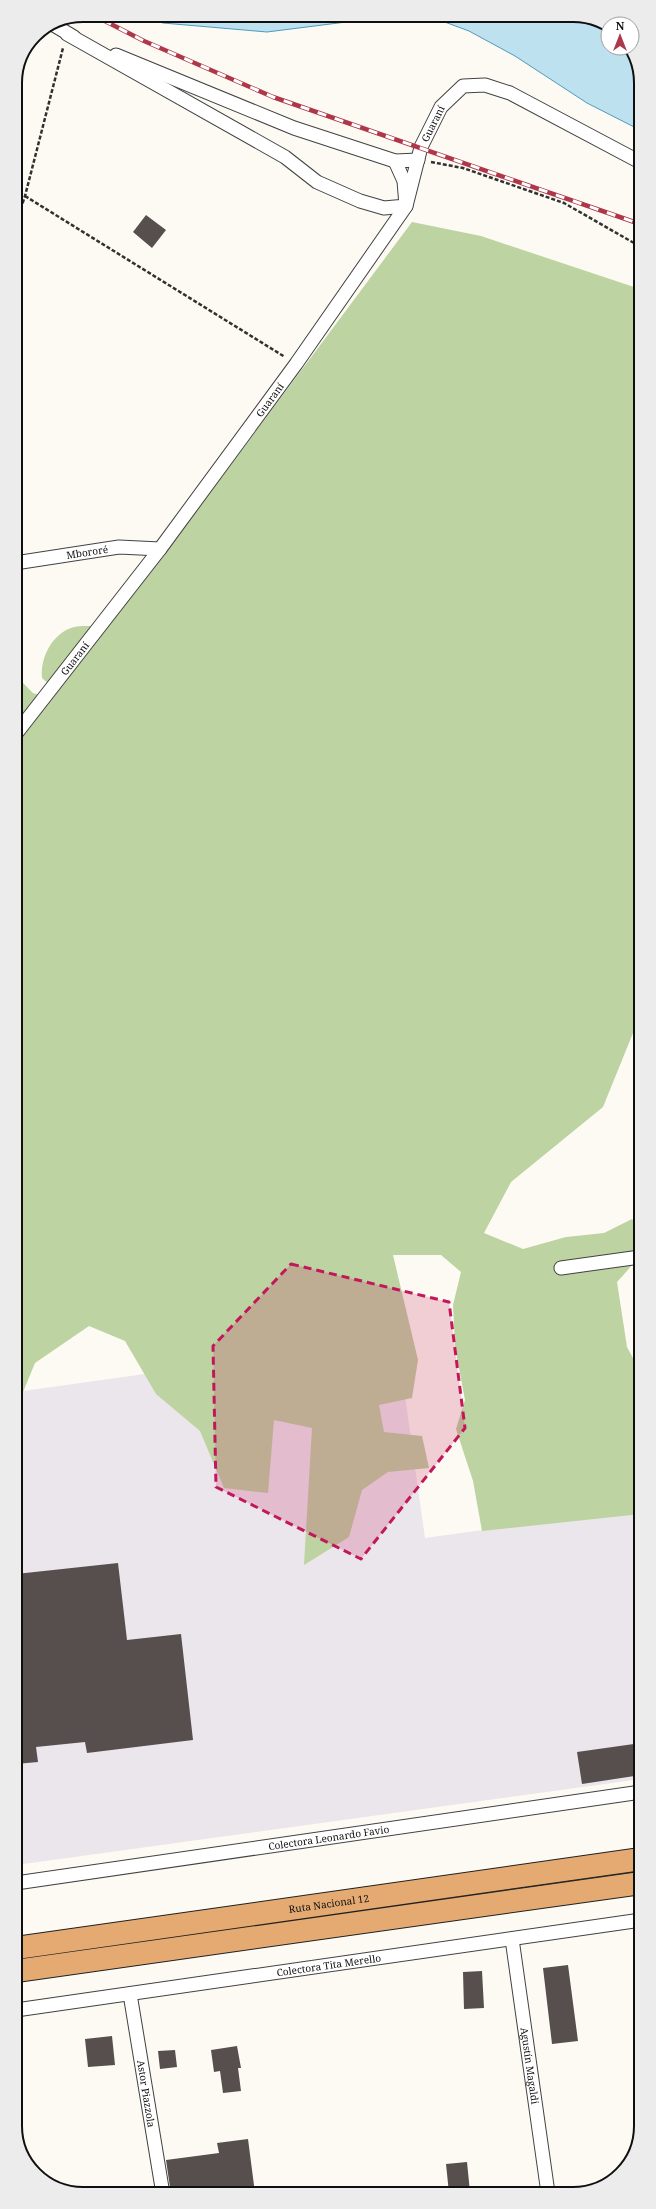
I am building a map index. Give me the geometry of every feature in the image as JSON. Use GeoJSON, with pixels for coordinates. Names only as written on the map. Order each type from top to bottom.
{"type":"FeatureCollection","features":[{"type":"Feature","properties":{"kind":"highway","name":"Ruta Nacional 12"},"geometry":{"type":"LineString","coordinates":[[22,1947],[634,1860]]}},
{"type":"Feature","properties":{"kind":"highway"},"geometry":{"type":"LineString","coordinates":[[22,1971],[634,1884]]}},
{"type":"Feature","properties":{"kind":"street"},"geometry":{"type":"LineString","coordinates":[[58,28],[285,157],[317,182],[360,201],[384,208],[406,206],[404,181],[395,161]]}},
{"type":"Feature","properties":{"kind":"street"},"geometry":{"type":"LineString","coordinates":[[67,34],[294,128],[395,161],[418,160]]}},
{"type":"Feature","properties":{"kind":"street","name":"Guaraní"},"geometry":{"type":"LineString","coordinates":[[22,726],[160,549],[296,364],[406,206],[421,147],[442,107],[463,86],[485,85],[510,93],[634,159]]}},
{"type":"Feature","properties":{"kind":"street","name":"Mbororé"},"geometry":{"type":"LineString","coordinates":[[22,562],[119,547],[160,549]]}},
{"type":"Feature","properties":{"kind":"street"},"geometry":{"type":"LineString","coordinates":[[561,1268],[634,1258]]}},
{"type":"Feature","properties":{"kind":"street","name":"Colectora Leonardo Favio"},"geometry":{"type":"LineString","coordinates":[[22,1882],[634,1793]]}},
{"type":"Feature","properties":{"kind":"street","name":"Colectora Tita Merello"},"geometry":{"type":"LineString","coordinates":[[22,2009],[634,1921]]}},
{"type":"Feature","properties":{"kind":"street","name":"Agustín Magaldi"},"geometry":{"type":"LineString","coordinates":[[512,1939],[547,2187]]}},
{"type":"Feature","properties":{"kind":"street","name":"Astor Piazzola"},"geometry":{"type":"LineString","coordinates":[[130,1994],[162,2187]]}},
{"type":"Feature","properties":{"kind":"path"},"geometry":{"type":"LineString","coordinates":[[22,205],[67,34]]}},
{"type":"Feature","properties":{"kind":"path"},"geometry":{"type":"LineString","coordinates":[[418,160],[463,168],[564,203],[634,243]]}},
{"type":"Feature","properties":{"kind":"path"},"geometry":{"type":"LineString","coordinates":[[25,196],[296,364]]}},
{"type":"Feature","properties":{"kind":"highlighted area"},"geometry":{"type":"Polygon","coordinates":[[[291,1264],[449,1302],[465,1428],[361,1559],[216,1487],[213,1346],[291,1264]]]}},
{"type":"Feature","properties":{"kind":"shaded area"},"geometry":{"type":"Polygon","coordinates":[[[397,1339],[425,1538],[634,1509],[634,1780],[22,1864],[22,1391],[397,1339]]]}},
{"type":"Feature","properties":{"kind":"green space"},"geometry":{"type":"Polygon","coordinates":[[[412,222],[481,236],[634,287],[634,1034],[603,1107],[511,1182],[484,1233],[523,1249],[566,1237],[604,1233],[632,1219],[634,1221],[634,1261],[617,1282],[627,1347],[634,1360],[634,1515],[482,1531],[473,1481],[456,1429],[465,1400],[455,1347],[453,1305],[461,1272],[441,1255],[393,1255],[418,1360],[412,1398],[379,1405],[384,1432],[422,1436],[429,1468],[388,1472],[362,1490],[349,1537],[304,1565],[312,1428],[274,1420],[268,1493],[224,1488],[200,1431],[156,1394],[125,1341],[89,1326],[35,1363],[22,1394],[22,682],[33,693],[45,697],[51,686],[42,678],[43,662],[49,647],[54,640],[66,630],[77,626],[96,625],[108,619],[119,610],[138,589],[412,222]]]}},
{"type":"Feature","properties":{"kind":"water"},"geometry":{"type":"Polygon","coordinates":[[[160,22],[346,22],[267,32],[163,23],[160,22]]]}},
{"type":"Feature","properties":{"kind":"water"},"geometry":{"type":"Polygon","coordinates":[[[445,22],[577,22],[589,24],[600,29],[600,56],[627,56],[631,64],[634,83],[634,127],[587,103],[515,56],[469,31],[445,22]]]}},
{"type":"Feature","properties":{"kind":"building"},"geometry":{"type":"Polygon","coordinates":[[[146,215],[166,230],[152,248],[133,232],[146,215]]]}},
{"type":"Feature","properties":{"kind":"building"},"geometry":{"type":"Polygon","coordinates":[[[118,1563],[127,1640],[181,1634],[193,1740],[87,1753],[85,1742],[36,1747],[38,1762],[22,1763],[22,1573],[118,1563]]]}},
{"type":"Feature","properties":{"kind":"building"},"geometry":{"type":"Polygon","coordinates":[[[634,1744],[634,1776],[582,1784],[577,1752],[634,1744]]]}},
{"type":"Feature","properties":{"kind":"building"},"geometry":{"type":"Polygon","coordinates":[[[568,1965],[578,2041],[552,2044],[543,1968],[568,1965]]]}},
{"type":"Feature","properties":{"kind":"building"},"geometry":{"type":"Polygon","coordinates":[[[482,1971],[484,2008],[464,2009],[463,1972],[482,1971]]]}},
{"type":"Feature","properties":{"kind":"building"},"geometry":{"type":"Polygon","coordinates":[[[112,2036],[115,2065],[88,2067],[85,2039],[112,2036]]]}},
{"type":"Feature","properties":{"kind":"building"},"geometry":{"type":"Polygon","coordinates":[[[237,2046],[241,2068],[238,2068],[241,2091],[223,2093],[220,2071],[214,2072],[211,2050],[237,2046]]]}},
{"type":"Feature","properties":{"kind":"building"},"geometry":{"type":"Polygon","coordinates":[[[175,2050],[177,2067],[160,2069],[158,2051],[175,2050]]]}},
{"type":"Feature","properties":{"kind":"building"},"geometry":{"type":"Polygon","coordinates":[[[248,2139],[254,2187],[170,2187],[166,2160],[219,2153],[217,2143],[248,2139]]]}},
{"type":"Feature","properties":{"kind":"building"},"geometry":{"type":"Polygon","coordinates":[[[467,2162],[470,2187],[448,2187],[446,2164],[467,2162]]]}},
{"type":"Feature","properties":{"kind":"railway"},"geometry":{"type":"LineString","coordinates":[[107,22],[144,41],[273,97],[634,222]]}}]}
